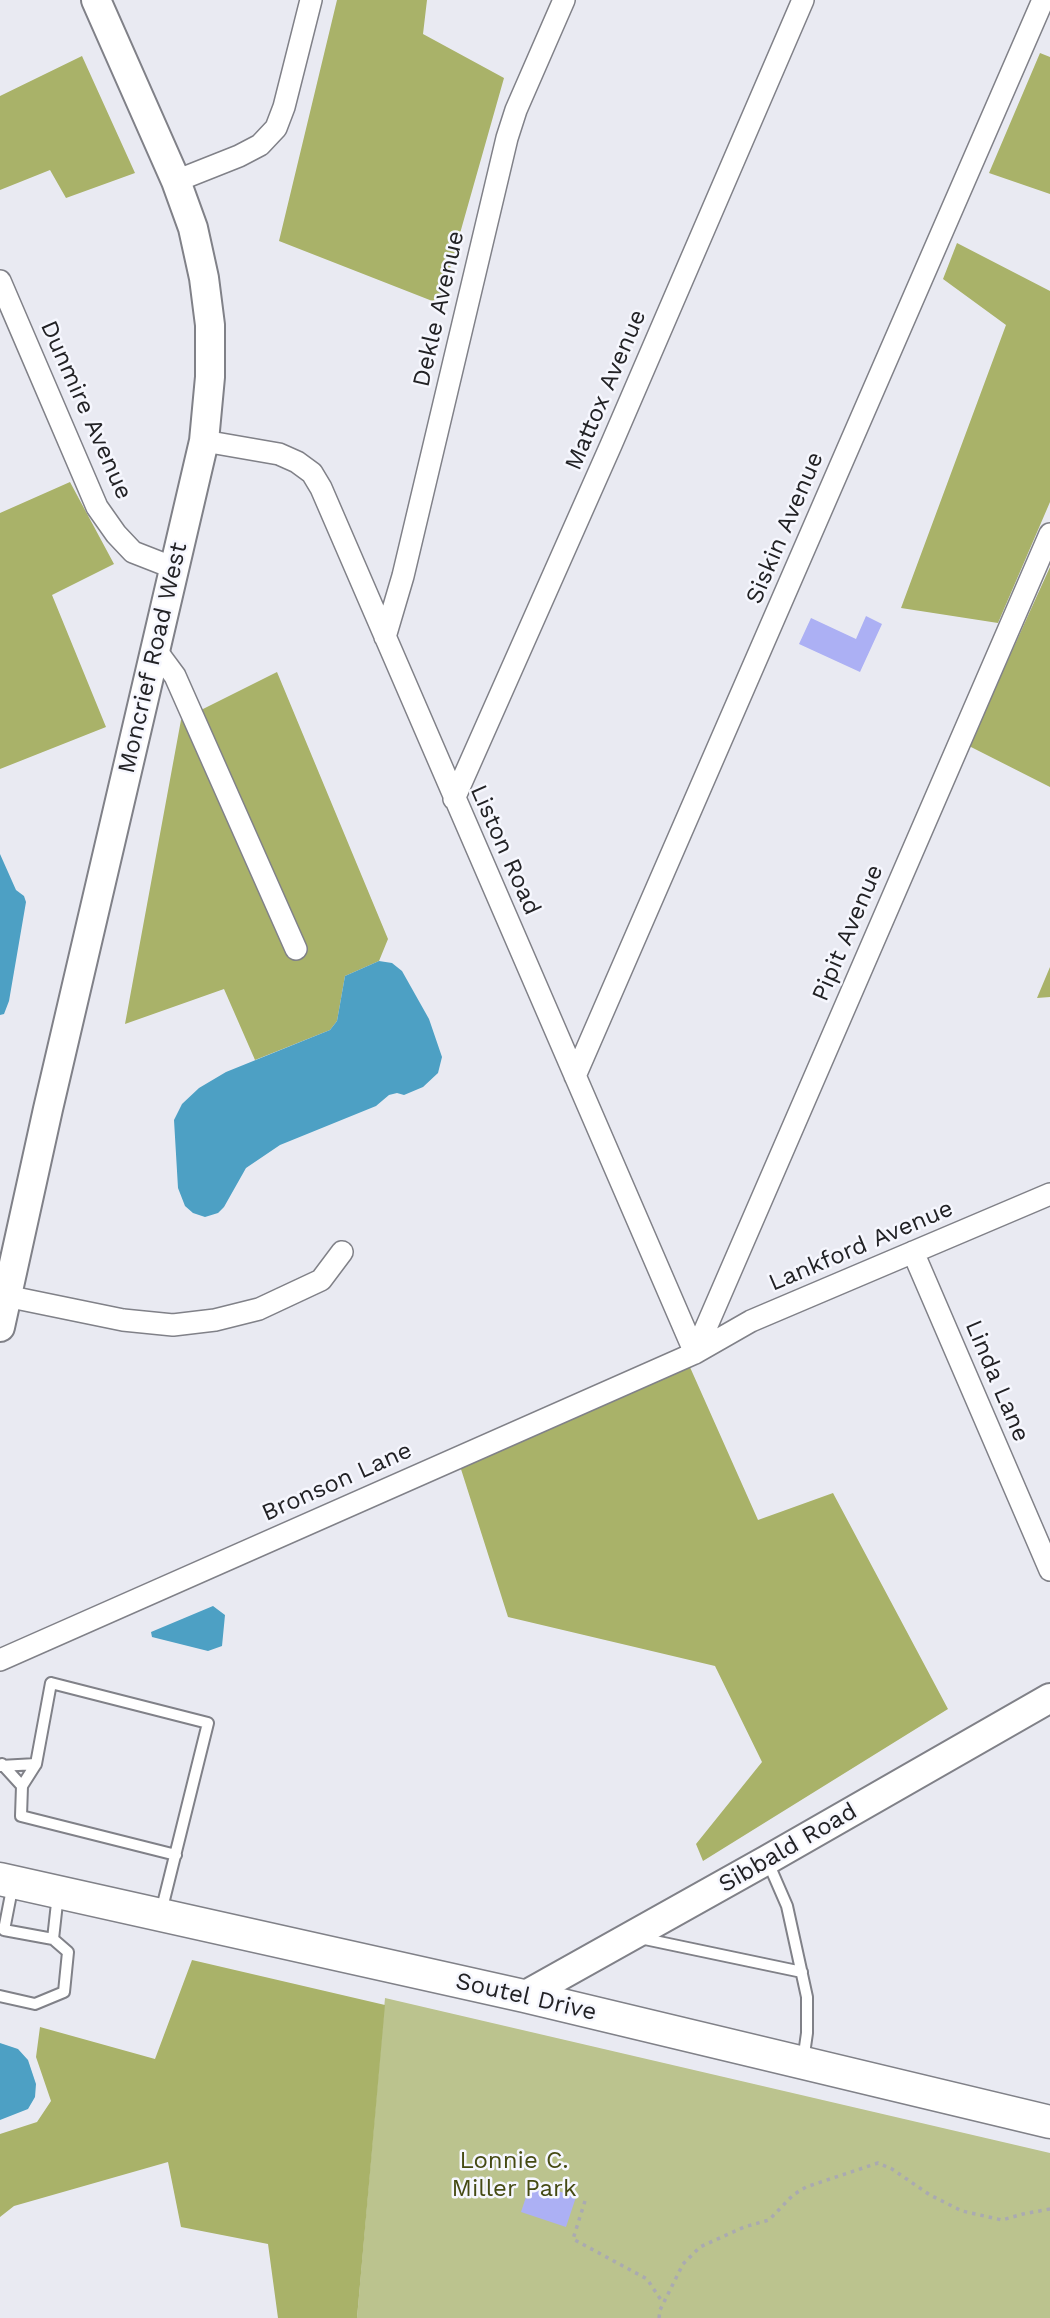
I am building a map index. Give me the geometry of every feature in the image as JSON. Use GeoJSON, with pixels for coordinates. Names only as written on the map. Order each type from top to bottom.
{"type":"FeatureCollection","features":[{"type":"Feature","properties":{"kind":"main road","name":"Moncrief Road West"},"geometry":{"type":"LineString","coordinates":[[0,1327],[204,441],[210,377],[210,325],[204,278],[193,228],[176,181],[96,0]]}},
{"type":"Feature","properties":{"kind":"main road","name":"Sibbald Road"},"geometry":{"type":"LineString","coordinates":[[524,1996],[1050,1698]]}},
{"type":"Feature","properties":{"kind":"main road","name":"Soutel Drive"},"geometry":{"type":"LineString","coordinates":[[7,1880],[524,1996],[1050,2122]]}},
{"type":"Feature","properties":{"kind":"street"},"geometry":{"type":"LineString","coordinates":[[176,181],[260,145],[276,128],[312,0]]}},
{"type":"Feature","properties":{"kind":"street","name":"Dekle Avenue"},"geometry":{"type":"LineString","coordinates":[[385,637],[403,576],[507,138],[516,110],[564,0]]}},
{"type":"Feature","properties":{"kind":"street","name":"Mattox Avenue"},"geometry":{"type":"LineString","coordinates":[[454,799],[803,0]]}},
{"type":"Feature","properties":{"kind":"street","name":"Siskin Avenue"},"geometry":{"type":"LineString","coordinates":[[575,1076],[1043,0]]}},
{"type":"Feature","properties":{"kind":"street","name":"Dunmire Avenue"},"geometry":{"type":"LineString","coordinates":[[0,281],[97,507],[133,552],[174,568]]}},
{"type":"Feature","properties":{"kind":"street","name":"Liston Road"},"geometry":{"type":"LineString","coordinates":[[204,441],[279,454],[298,462],[312,473],[321,488],[695,1353]]}},
{"type":"Feature","properties":{"kind":"street","name":"Pipit Avenue"},"geometry":{"type":"LineString","coordinates":[[695,1353],[1050,534]]}},
{"type":"Feature","properties":{"kind":"street"},"geometry":{"type":"LineString","coordinates":[[155,649],[176,676],[296,949]]}},
{"type":"Feature","properties":{"kind":"street","name":"Lankford Avenue"},"geometry":{"type":"LineString","coordinates":[[695,1353],[751,1321],[1050,1194]]}},
{"type":"Feature","properties":{"kind":"street"},"geometry":{"type":"LineString","coordinates":[[6,1296],[123,1320],[173,1325],[215,1320],[259,1308],[321,1280],[342,1251]]}},
{"type":"Feature","properties":{"kind":"street","name":"Linda Lane"},"geometry":{"type":"LineString","coordinates":[[913,1252],[1050,1570]]}},
{"type":"Feature","properties":{"kind":"street","name":"Bronson Lane"},"geometry":{"type":"LineString","coordinates":[[0,1660],[695,1353]]}},
{"type":"Feature","properties":{"kind":"lane"},"geometry":{"type":"LineString","coordinates":[[160,1915],[176,1855],[208,1723],[51,1683],[36,1764],[22,1786],[21,1816],[176,1855]]}},
{"type":"Feature","properties":{"kind":"lane"},"geometry":{"type":"LineString","coordinates":[[1,1764],[36,1764]]}},
{"type":"Feature","properties":{"kind":"lane"},"geometry":{"type":"LineString","coordinates":[[1,1764],[22,1786]]}},
{"type":"Feature","properties":{"kind":"lane"},"geometry":{"type":"LineString","coordinates":[[767,1860],[787,1906],[807,1997],[807,2033],[802,2063]]}},
{"type":"Feature","properties":{"kind":"lane"},"geometry":{"type":"LineString","coordinates":[[0,1996],[35,2004],[64,1992],[68,1952],[53,1938],[2,1931],[7,1880]]}},
{"type":"Feature","properties":{"kind":"lane"},"geometry":{"type":"LineString","coordinates":[[53,1938],[58,1891]]}},
{"type":"Feature","properties":{"kind":"lane"},"geometry":{"type":"LineString","coordinates":[[630,1936],[802,1972]]}},
{"type":"Feature","properties":{"kind":"path"},"geometry":{"type":"LineString","coordinates":[[659,2318],[663,2303],[683,2264],[699,2247],[744,2227],[769,2220],[793,2195],[806,2187],[878,2163],[962,2211],[1002,2220],[1050,2209]]}},
{"type":"Feature","properties":{"kind":"path"},"geometry":{"type":"LineString","coordinates":[[585,2200],[573,2239],[647,2279],[663,2303]]}},
{"type":"Feature","properties":{"kind":"green space"},"geometry":{"type":"Polygon","coordinates":[[[337,0],[427,0],[423,34],[504,78],[440,304],[279,241],[337,0]]]}},
{"type":"Feature","properties":{"kind":"green space"},"geometry":{"type":"Polygon","coordinates":[[[1040,53],[1050,57],[1050,194],[989,173],[1040,53]]]}},
{"type":"Feature","properties":{"kind":"green space"},"geometry":{"type":"Polygon","coordinates":[[[82,56],[135,173],[66,198],[50,170],[0,190],[0,96],[82,56]]]}},
{"type":"Feature","properties":{"kind":"green space"},"geometry":{"type":"Polygon","coordinates":[[[957,243],[1050,291],[1050,502],[998,623],[901,608],[1006,325],[943,279],[957,243]]]}},
{"type":"Feature","properties":{"kind":"green space"},"geometry":{"type":"Polygon","coordinates":[[[70,482],[114,564],[52,595],[106,727],[0,769],[0,513],[70,482]]]}},
{"type":"Feature","properties":{"kind":"green space"},"geometry":{"type":"Polygon","coordinates":[[[1050,567],[1050,787],[969,746],[1050,567]]]}},
{"type":"Feature","properties":{"kind":"green space"},"geometry":{"type":"Polygon","coordinates":[[[277,672],[388,939],[379,961],[345,976],[337,1021],[330,1030],[255,1060],[224,989],[125,1024],[181,720],[277,672]]]}},
{"type":"Feature","properties":{"kind":"green space"},"geometry":{"type":"Polygon","coordinates":[[[1050,967],[1050,997],[1037,998],[1050,967]]]}},
{"type":"Feature","properties":{"kind":"green space"},"geometry":{"type":"Polygon","coordinates":[[[689,1365],[758,1520],[833,1493],[948,1709],[703,1861],[696,1844],[762,1762],[715,1666],[508,1617],[460,1466],[689,1365]]]}},
{"type":"Feature","properties":{"kind":"green space"},"geometry":{"type":"Polygon","coordinates":[[[192,1960],[385,2005],[357,2318],[278,2318],[268,2244],[181,2227],[168,2162],[14,2206],[0,2217],[0,2134],[37,2122],[51,2101],[36,2057],[40,2027],[155,2059],[192,1960]]]}},
{"type":"Feature","properties":{"kind":"green space","name":"Lonnie C. Miller Park"},"geometry":{"type":"Polygon","coordinates":[[[385,1998],[1050,2153],[1050,2318],[357,2318],[385,1998]]]}},
{"type":"Feature","properties":{"kind":"water"},"geometry":{"type":"Polygon","coordinates":[[[0,854],[16,890],[24,896],[26,902],[9,1001],[4,1014],[0,1015],[0,854]]]}},
{"type":"Feature","properties":{"kind":"water"},"geometry":{"type":"Polygon","coordinates":[[[379,961],[392,963],[402,971],[429,1019],[442,1057],[438,1073],[423,1087],[404,1095],[389,1095],[376,1106],[280,1145],[246,1168],[218,1213],[205,1217],[193,1213],[185,1206],[178,1188],[174,1120],[182,1104],[199,1088],[226,1072],[330,1030],[337,1021],[345,976],[379,961]]]}},
{"type":"Feature","properties":{"kind":"water"},"geometry":{"type":"Polygon","coordinates":[[[213,1606],[225,1615],[222,1646],[208,1651],[152,1637],[151,1632],[213,1606]]]}},
{"type":"Feature","properties":{"kind":"water"},"geometry":{"type":"Polygon","coordinates":[[[0,2043],[18,2049],[28,2060],[36,2084],[35,2097],[28,2109],[0,2120],[0,2043]]]}},
{"type":"Feature","properties":{"kind":"building"},"geometry":{"type":"Polygon","coordinates":[[[866,616],[882,624],[860,672],[799,644],[811,618],[856,639],[866,616]]]}},
{"type":"Feature","properties":{"kind":"building"},"geometry":{"type":"Polygon","coordinates":[[[531,2182],[576,2197],[566,2227],[521,2212],[531,2182]]]}}]}
